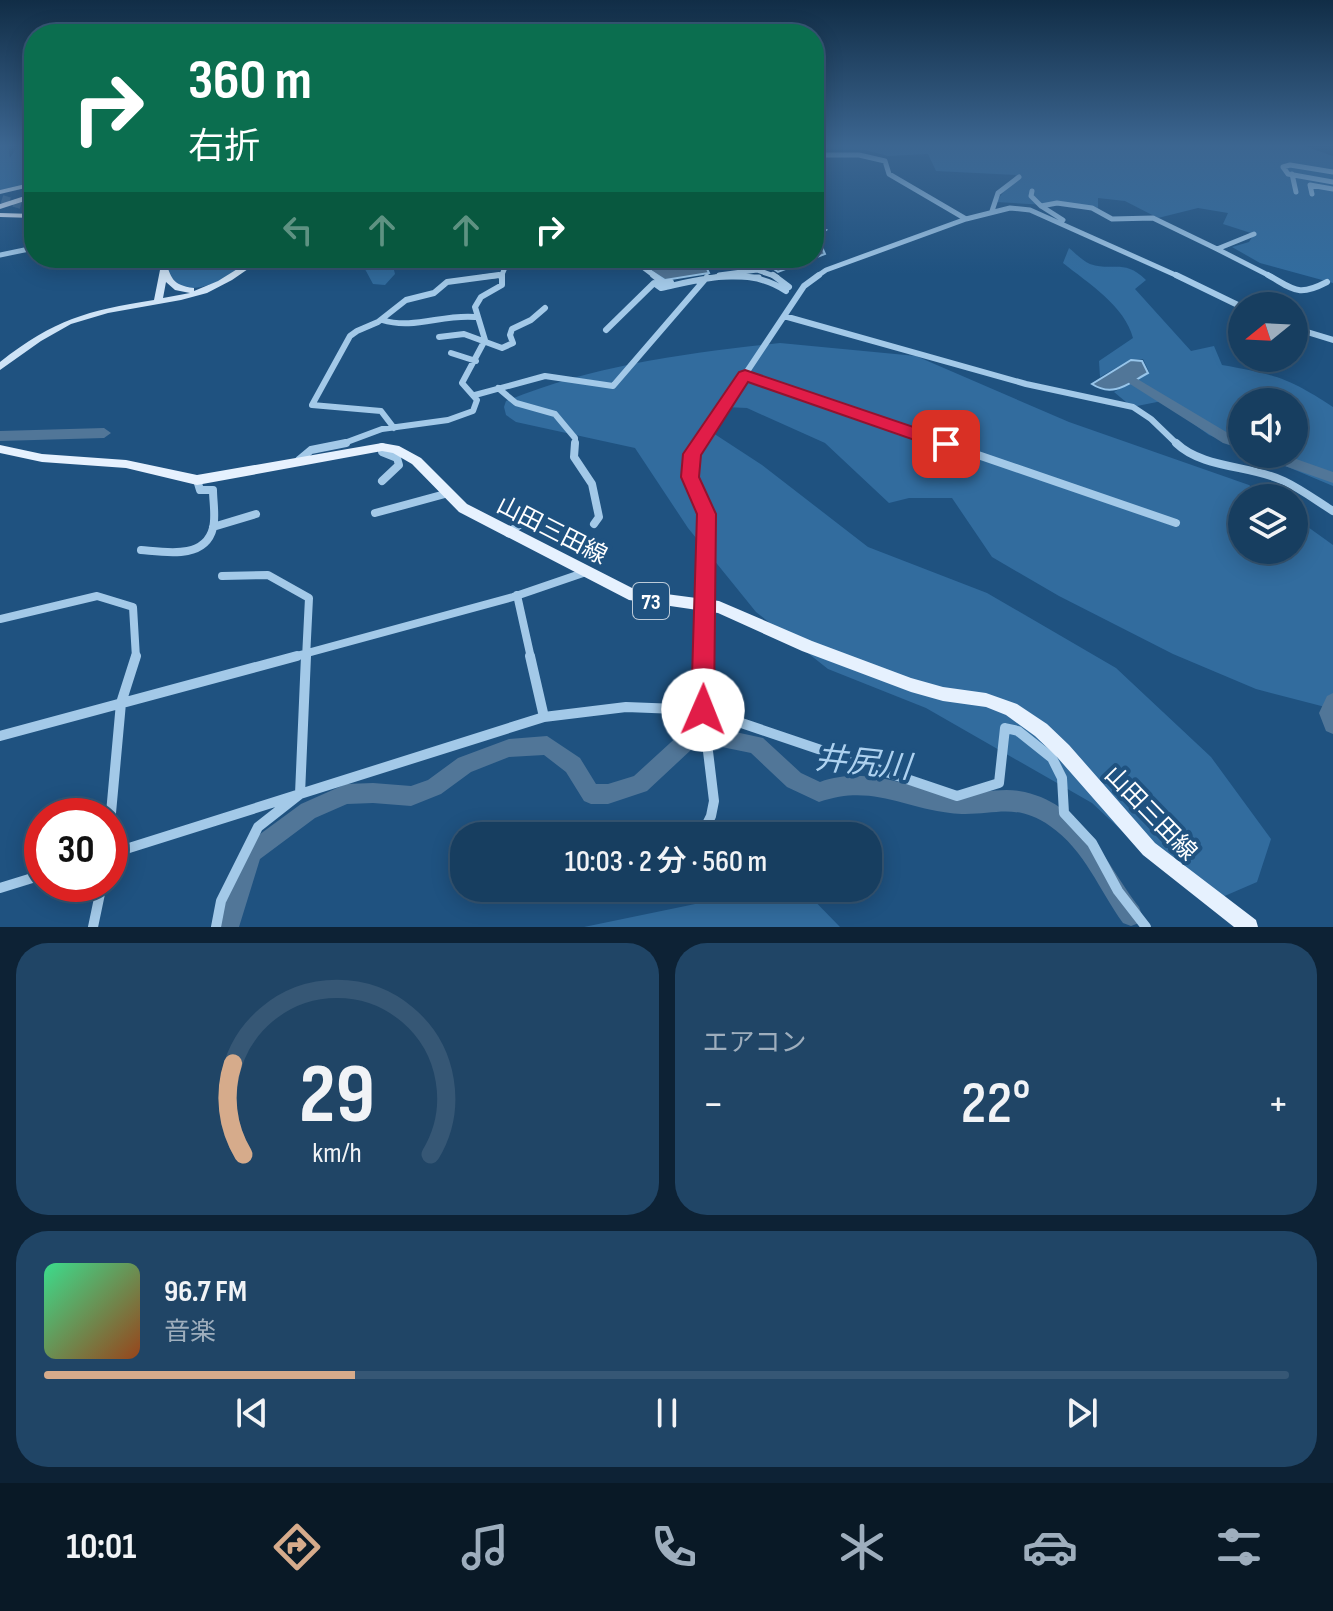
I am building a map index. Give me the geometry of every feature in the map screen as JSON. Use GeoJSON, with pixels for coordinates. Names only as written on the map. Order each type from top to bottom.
{"type":"FeatureCollection","features":[{"type":"Feature","properties":{"kind":"main road"},"geometry":{"type":"LineString","coordinates":[[0,202],[24,195]]}},
{"type":"Feature","properties":{"kind":"main road"},"geometry":{"type":"LineString","coordinates":[[18,206],[24,208]]}},
{"type":"Feature","properties":{"kind":"main road"},"geometry":{"type":"LineString","coordinates":[[0,215],[24,213]]}},
{"type":"Feature","properties":{"kind":"main road"},"geometry":{"type":"LineString","coordinates":[[0,449],[42,458],[126,464],[197,480],[382,447]]}},
{"type":"Feature","properties":{"kind":"main road","name":"山田三田線"},"geometry":{"type":"LineString","coordinates":[[382,447],[408,453],[445,494],[508,533],[647,600],[719,607],[807,646],[911,685],[943,694],[986,700],[1011,709],[1041,730],[1063,751],[1149,849],[1249,927]]}},
{"type":"Feature","properties":{"kind":"street"},"geometry":{"type":"LineString","coordinates":[[913,188],[966,219]]}},
{"type":"Feature","properties":{"kind":"street"},"geometry":{"type":"LineString","coordinates":[[992,211],[998,193],[1004,188]]}},
{"type":"Feature","properties":{"kind":"street"},"geometry":{"type":"LineString","coordinates":[[1310,188],[1312,194]]}},
{"type":"Feature","properties":{"kind":"street"},"geometry":{"type":"LineString","coordinates":[[1032,191],[1031,196],[1041,206],[1101,241]]}},
{"type":"Feature","properties":{"kind":"street"},"geometry":{"type":"LineString","coordinates":[[0,202],[24,195]]}},
{"type":"Feature","properties":{"kind":"street"},"geometry":{"type":"LineString","coordinates":[[1041,206],[1057,203],[1092,208],[1112,219],[1153,218],[1296,290],[1308,292],[1327,282]]}},
{"type":"Feature","properties":{"kind":"street"},"geometry":{"type":"LineString","coordinates":[[708,822],[714,801],[703,710],[706,514],[690,477],[692,454],[804,286],[826,270],[966,219],[1010,208],[1030,210],[1228,300]]}},
{"type":"Feature","properties":{"kind":"street"},"geometry":{"type":"LineString","coordinates":[[1217,249],[1254,234]]}},
{"type":"Feature","properties":{"kind":"street"},"geometry":{"type":"LineString","coordinates":[[0,255],[24,250]]}},
{"type":"Feature","properties":{"kind":"street"},"geometry":{"type":"LineString","coordinates":[[163,268],[171,285],[186,291],[211,285],[245,268]]}},
{"type":"Feature","properties":{"kind":"street"},"geometry":{"type":"LineString","coordinates":[[0,367],[33,341],[62,325],[110,310],[206,291],[245,268]]}},
{"type":"Feature","properties":{"kind":"street"},"geometry":{"type":"LineString","coordinates":[[297,462],[311,450],[343,444],[370,432],[462,416],[473,411],[477,404],[475,395],[462,383],[484,342],[482,328],[475,317],[474,303],[479,296],[502,285],[505,268]]}},
{"type":"Feature","properties":{"kind":"street"},"geometry":{"type":"LineString","coordinates":[[644,268],[663,283],[756,275],[788,289],[778,276],[757,268]]}},
{"type":"Feature","properties":{"kind":"street"},"geometry":{"type":"LineString","coordinates":[[606,330],[654,283],[661,288],[757,268],[780,273]]}},
{"type":"Feature","properties":{"kind":"street"},"geometry":{"type":"LineString","coordinates":[[158,302],[164,271]]}},
{"type":"Feature","properties":{"kind":"street"},"geometry":{"type":"LineString","coordinates":[[487,281],[502,277]]}},
{"type":"Feature","properties":{"kind":"street"},"geometry":{"type":"LineString","coordinates":[[394,428],[381,411],[312,405],[350,336],[382,320],[406,300],[434,293],[447,282],[502,277]]}},
{"type":"Feature","properties":{"kind":"street"},"geometry":{"type":"LineString","coordinates":[[475,395],[534,375],[560,376],[602,387],[613,386],[706,279]]}},
{"type":"Feature","properties":{"kind":"street"},"geometry":{"type":"LineString","coordinates":[[439,337],[469,333],[502,348],[513,343],[512,329],[531,320],[545,308]]}},
{"type":"Feature","properties":{"kind":"street"},"geometry":{"type":"LineString","coordinates":[[784,316],[1026,384],[1133,407],[1151,419],[1182,449],[1215,462],[1257,471],[1284,481],[1333,511]]}},
{"type":"Feature","properties":{"kind":"street"},"geometry":{"type":"LineString","coordinates":[[382,320],[403,327],[454,317],[475,317]]}},
{"type":"Feature","properties":{"kind":"street"},"geometry":{"type":"LineString","coordinates":[[1308,332],[1333,340]]}},
{"type":"Feature","properties":{"kind":"street"},"geometry":{"type":"LineString","coordinates":[[451,353],[476,361]]}},
{"type":"Feature","properties":{"kind":"street"},"geometry":{"type":"LineString","coordinates":[[745,375],[1176,523]]}},
{"type":"Feature","properties":{"kind":"street"},"geometry":{"type":"LineString","coordinates":[[498,388],[516,403],[555,414],[575,438],[574,457],[592,484],[599,517],[594,524]]}},
{"type":"Feature","properties":{"kind":"street"},"geometry":{"type":"LineString","coordinates":[[382,447],[384,453],[397,458],[399,465],[382,481]]}},
{"type":"Feature","properties":{"kind":"street"},"geometry":{"type":"LineString","coordinates":[[141,550],[190,552],[204,545],[213,527],[213,490],[200,490],[197,480]]}},
{"type":"Feature","properties":{"kind":"street"},"geometry":{"type":"LineString","coordinates":[[375,513],[445,494]]}},
{"type":"Feature","properties":{"kind":"street"},"geometry":{"type":"LineString","coordinates":[[213,527],[256,514]]}},
{"type":"Feature","properties":{"kind":"street"},"geometry":{"type":"LineString","coordinates":[[508,533],[532,516]]}},
{"type":"Feature","properties":{"kind":"street"},"geometry":{"type":"LineString","coordinates":[[216,927],[221,901],[258,827],[300,794],[309,598],[288,582],[255,570],[222,576]]}},
{"type":"Feature","properties":{"kind":"street"},"geometry":{"type":"LineString","coordinates":[[0,736],[517,595],[586,572]]}},
{"type":"Feature","properties":{"kind":"street"},"geometry":{"type":"LineString","coordinates":[[517,595],[544,717]]}},
{"type":"Feature","properties":{"kind":"street"},"geometry":{"type":"LineString","coordinates":[[0,619],[97,596],[133,607],[136,658],[121,703],[112,798]]}},
{"type":"Feature","properties":{"kind":"street"},"geometry":{"type":"LineString","coordinates":[[128,848],[544,717],[626,707],[703,710],[957,796],[999,783],[1005,728],[1018,731],[1052,758],[1062,778],[1064,813],[1092,843],[1118,891],[1146,927]]}},
{"type":"Feature","properties":{"kind":"street"},"geometry":{"type":"LineString","coordinates":[[0,888],[24,881]]}},
{"type":"Feature","properties":{"kind":"street"},"geometry":{"type":"LineString","coordinates":[[93,927],[98,902]]}},
{"type":"Feature","properties":{"kind":"shaded area"},"geometry":{"type":"Polygon","coordinates":[[[1006,188],[1333,188],[1333,283],[1260,263],[1232,247],[1249,242],[1254,234],[1223,224],[1228,213],[1198,208],[1158,218],[1125,201],[1098,198],[1098,208],[996,202],[1006,188]]]}},
{"type":"Feature","properties":{"kind":"shaded area"},"geometry":{"type":"Polygon","coordinates":[[[1069,248],[1090,264],[1131,269],[1146,280],[1135,289],[1191,351],[1214,346],[1222,365],[1228,366],[1228,372],[1259,372],[1302,388],[1228,388],[1228,442],[1209,435],[1162,401],[1132,407],[1114,392],[1149,372],[1143,359],[1130,360],[1100,377],[1099,361],[1133,338],[1129,326],[1114,305],[1063,263],[1069,248]]]}},
{"type":"Feature","properties":{"kind":"shaded area"},"geometry":{"type":"Polygon","coordinates":[[[167,268],[241,268],[209,285],[177,287],[167,268]]]}},
{"type":"Feature","properties":{"kind":"shaded area"},"geometry":{"type":"Polygon","coordinates":[[[364,268],[394,268],[395,274],[385,285],[373,284],[364,268]]]}},
{"type":"Feature","properties":{"kind":"shaded area"},"geometry":{"type":"Polygon","coordinates":[[[647,268],[707,268],[709,273],[665,280],[647,268]]]}},
{"type":"Feature","properties":{"kind":"shaded area"},"geometry":{"type":"Polygon","coordinates":[[[780,343],[916,356],[1069,422],[1246,484],[1228,484],[1228,564],[1308,564],[1308,527],[1333,545],[1333,709],[1256,689],[1173,654],[1059,596],[992,557],[952,498],[909,498],[889,503],[825,443],[747,408],[725,407],[708,418],[713,433],[762,465],[868,547],[987,593],[1116,668],[1211,757],[1271,839],[1257,882],[1220,898],[1148,855],[1092,803],[926,708],[828,669],[756,612],[688,528],[635,448],[516,422],[506,415],[506,401],[573,378],[641,362],[780,343]]]}},
{"type":"Feature","properties":{"kind":"shaded area"},"geometry":{"type":"Polygon","coordinates":[[[1131,360],[1142,361],[1148,373],[1114,389],[1107,390],[1092,384],[1131,360]]]}},
{"type":"Feature","properties":{"kind":"shaded area"},"geometry":{"type":"Polygon","coordinates":[[[1308,391],[1333,407],[1333,486],[1290,468],[1308,468],[1308,391]]]}},
{"type":"Feature","properties":{"kind":"shaded area"},"geometry":{"type":"Polygon","coordinates":[[[705,902],[816,902],[840,927],[584,927],[705,902]]]}},
{"type":"Feature","properties":{"kind":"waterway"},"geometry":{"type":"LineString","coordinates":[[1134,381],[1228,440]]}},
{"type":"Feature","properties":{"kind":"waterway"},"geometry":{"type":"LineString","coordinates":[[0,436],[104,433]]}},
{"type":"Feature","properties":{"kind":"waterway"},"geometry":{"type":"LineString","coordinates":[[1306,468],[1333,478]]}},
{"type":"Feature","properties":{"kind":"waterway"},"geometry":{"type":"LineString","coordinates":[[1333,702],[1328,713],[1333,725]]}},
{"type":"Feature","properties":{"kind":"waterway","name":"井尻川"},"geometry":{"type":"LineString","coordinates":[[228,927],[252,852],[308,811],[346,794],[411,796],[434,787],[465,765],[509,748],[547,745],[573,765],[591,794],[608,794],[640,784],[688,740],[717,737],[756,745],[794,780],[819,792],[836,786],[872,785],[945,803],[970,805],[1011,801],[1038,807],[1077,835],[1131,915]]}},
{"type":"Feature","properties":{"kind":"tunnel"},"geometry":{"type":"LineString","coordinates":[[2,199],[21,205]]}},
{"type":"Feature","properties":{"kind":"route"},"geometry":{"type":"LineString","coordinates":[[703,710],[706,514],[690,477],[692,454],[745,375],[946,444]]}}]}
